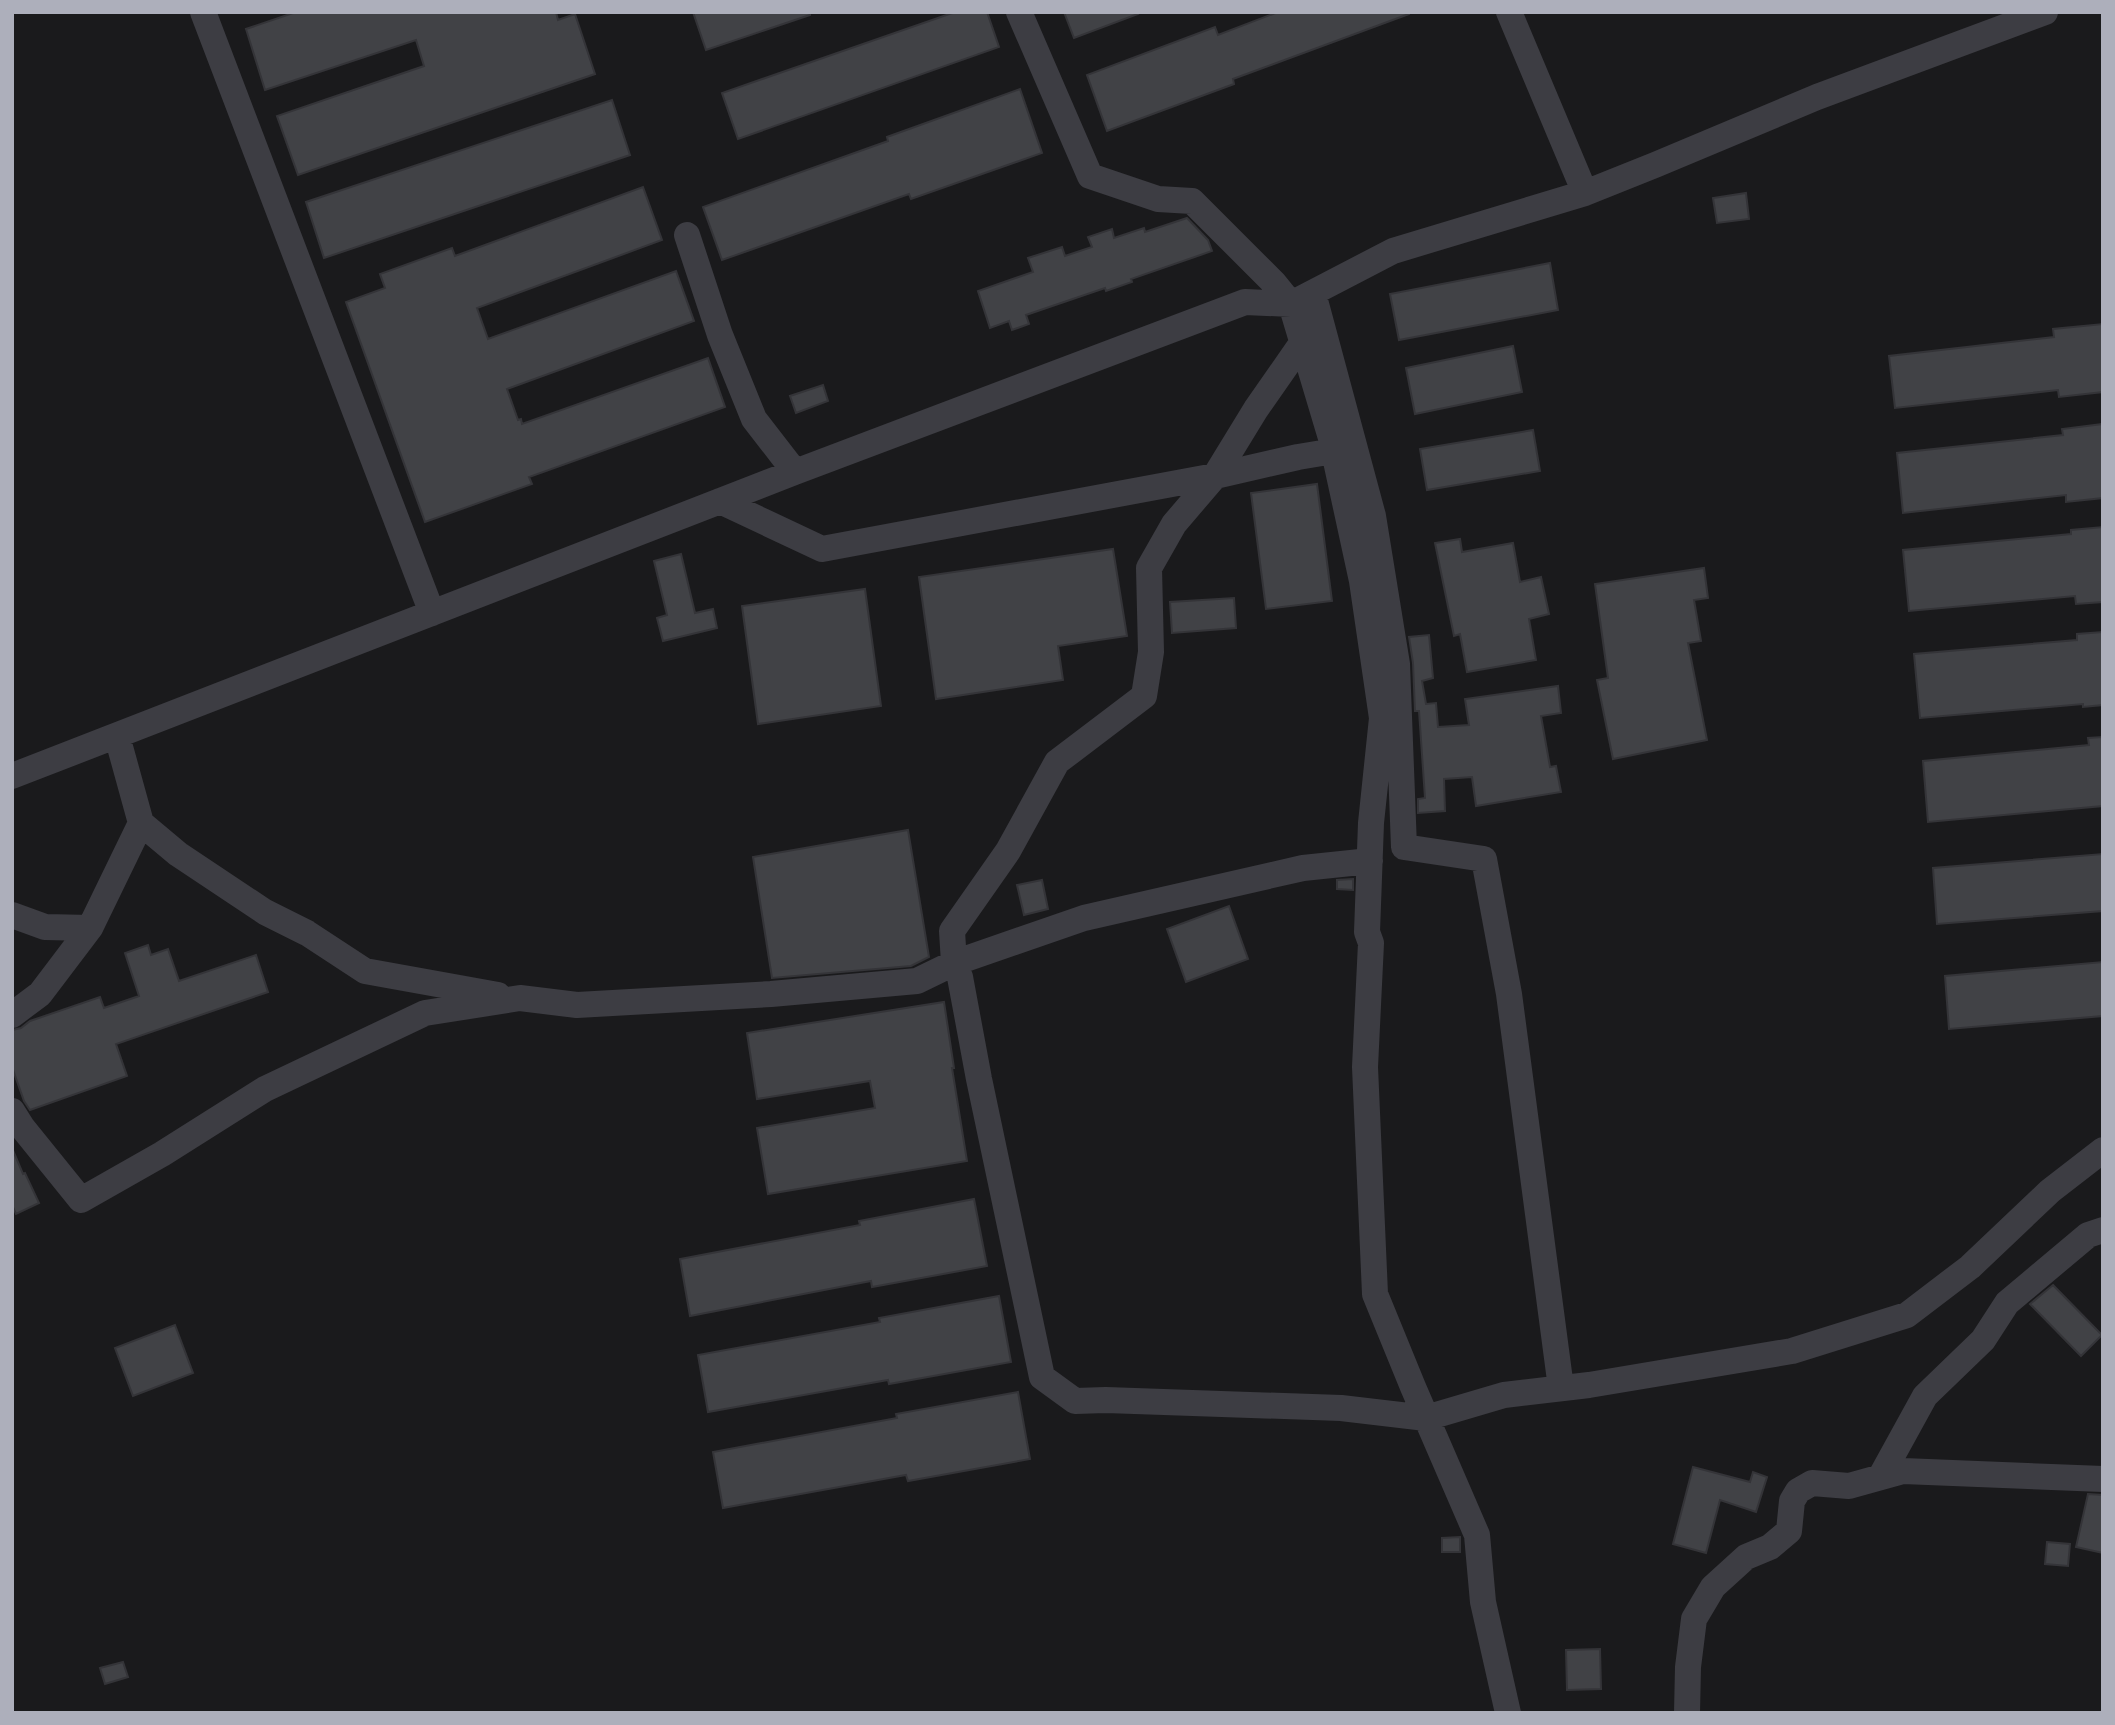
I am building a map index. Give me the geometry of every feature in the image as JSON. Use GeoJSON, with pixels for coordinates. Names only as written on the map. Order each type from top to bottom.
{"type":"FeatureCollection","features":[{"type":"Feature","properties":{"kind":"street"},"geometry":{"type":"LineString","coordinates":[[202,12],[432,613]]}},
{"type":"Feature","properties":{"kind":"street"},"geometry":{"type":"LineString","coordinates":[[1019,12],[1090,176],[1158,199],[1192,201],[1274,283],[1302,299],[1375,529],[1397,664],[1404,847],[1485,859],[1509,994],[1561,1388]]}},
{"type":"Feature","properties":{"kind":"street"},"geometry":{"type":"LineString","coordinates":[[1509,12],[1585,193]]}},
{"type":"Feature","properties":{"kind":"street"},"geometry":{"type":"LineString","coordinates":[[12,776],[795,472],[1245,302],[1302,299],[1393,251],[1585,193],[1817,97],[2045,12]]}},
{"type":"Feature","properties":{"kind":"street"},"geometry":{"type":"LineString","coordinates":[[687,235],[720,335],[754,419],[795,472]]}},
{"type":"Feature","properties":{"kind":"street"},"geometry":{"type":"LineString","coordinates":[[1302,299],[1303,344],[1334,451],[1362,581],[1382,718],[1371,823],[1367,932],[1371,943],[1365,1067],[1376,1294],[1477,1535],[1483,1602],[1508,1713]]}},
{"type":"Feature","properties":{"kind":"street"},"geometry":{"type":"LineString","coordinates":[[1303,344],[1256,409],[1215,476],[1174,524],[1149,568],[1151,652],[1144,696],[1057,762],[1008,850],[952,931],[954,963],[960,977],[1042,1377],[1075,1401],[1341,1409],[1426,1418],[1504,1395],[1793,1351],[1907,1315],[1970,1267],[2050,1191],[2103,1150]]}},
{"type":"Feature","properties":{"kind":"street"},"geometry":{"type":"LineString","coordinates":[[720,501],[822,549],[1215,476],[1334,451]]}},
{"type":"Feature","properties":{"kind":"street"},"geometry":{"type":"LineString","coordinates":[[117,736],[141,823],[178,854],[265,912],[307,933],[365,971],[520,998],[577,1005],[771,994],[917,981],[954,963],[1084,918],[1303,869],[1370,861]]}},
{"type":"Feature","properties":{"kind":"street"},"geometry":{"type":"LineString","coordinates":[[12,1015],[40,994],[90,928],[141,823]]}},
{"type":"Feature","properties":{"kind":"street"},"geometry":{"type":"LineString","coordinates":[[12,915],[45,927],[90,928]]}},
{"type":"Feature","properties":{"kind":"street"},"geometry":{"type":"LineString","coordinates":[[12,1111],[81,1200],[162,1154],[265,1089],[425,1013],[520,998]]}},
{"type":"Feature","properties":{"kind":"street"},"geometry":{"type":"LineString","coordinates":[[1881,1476],[1925,1396],[1983,1340],[2007,1303],[2088,1235],[2103,1230]]}},
{"type":"Feature","properties":{"kind":"street"},"geometry":{"type":"LineString","coordinates":[[1687,1713],[1688,1667],[1694,1619],[1713,1587],[1746,1557],[1770,1547],[1789,1531],[1792,1502],[1797,1491],[1812,1483],[1849,1486],[1903,1471],[2103,1479]]}},
{"type":"Feature","properties":{"kind":"building"},"geometry":{"type":"Polygon","coordinates":[[[296,12],[556,12],[558,20],[575,14],[595,74],[298,175],[277,116],[424,66],[416,40],[265,90],[246,29],[296,12]]]}},
{"type":"Feature","properties":{"kind":"building"},"geometry":{"type":"Polygon","coordinates":[[[693,12],[810,12],[810,15],[706,50],[693,12]]]}},
{"type":"Feature","properties":{"kind":"building"},"geometry":{"type":"Polygon","coordinates":[[[955,12],[987,12],[999,47],[738,139],[722,93],[955,12]]]}},
{"type":"Feature","properties":{"kind":"building"},"geometry":{"type":"Polygon","coordinates":[[[1064,12],[1137,12],[1138,14],[1074,38],[1064,12]]]}},
{"type":"Feature","properties":{"kind":"building"},"geometry":{"type":"Polygon","coordinates":[[[1278,12],[1409,14],[1233,79],[1234,84],[1107,131],[1087,75],[1215,27],[1218,35],[1278,12]]]}},
{"type":"Feature","properties":{"kind":"building"},"geometry":{"type":"Polygon","coordinates":[[[1020,89],[1042,153],[911,199],[909,194],[722,260],[703,207],[888,141],[887,137],[1020,89]]]}},
{"type":"Feature","properties":{"kind":"building"},"geometry":{"type":"Polygon","coordinates":[[[612,100],[630,155],[324,258],[306,202],[612,100]]]}},
{"type":"Feature","properties":{"kind":"building"},"geometry":{"type":"Polygon","coordinates":[[[643,187],[662,240],[477,308],[488,339],[676,271],[694,321],[507,389],[518,420],[521,419],[522,424],[708,358],[725,407],[529,477],[532,484],[425,522],[346,302],[385,288],[380,274],[452,248],[455,256],[643,187]]]}},
{"type":"Feature","properties":{"kind":"building"},"geometry":{"type":"Polygon","coordinates":[[[1746,193],[1749,219],[1717,223],[1713,198],[1746,193]]]}},
{"type":"Feature","properties":{"kind":"building"},"geometry":{"type":"Polygon","coordinates":[[[1187,218],[1208,240],[1212,251],[1131,279],[1132,282],[1106,291],[1105,288],[1026,315],[1029,324],[1012,330],[1009,321],[990,328],[978,291],[1033,272],[1028,258],[1062,247],[1065,256],[1092,247],[1088,237],[1112,229],[1114,238],[1144,228],[1145,232],[1187,218]]]}},
{"type":"Feature","properties":{"kind":"building"},"geometry":{"type":"Polygon","coordinates":[[[1550,263],[1558,310],[1399,340],[1390,294],[1550,263]]]}},
{"type":"Feature","properties":{"kind":"building"},"geometry":{"type":"Polygon","coordinates":[[[2103,324],[2103,392],[2059,397],[2058,390],[1895,408],[1889,356],[2054,337],[2053,329],[2103,324]]]}},
{"type":"Feature","properties":{"kind":"building"},"geometry":{"type":"Polygon","coordinates":[[[1513,346],[1522,392],[1415,414],[1406,368],[1513,346]]]}},
{"type":"Feature","properties":{"kind":"building"},"geometry":{"type":"Polygon","coordinates":[[[823,385],[828,401],[796,413],[790,396],[823,385]]]}},
{"type":"Feature","properties":{"kind":"building"},"geometry":{"type":"Polygon","coordinates":[[[2103,424],[2103,498],[2066,502],[2066,495],[1903,513],[1897,453],[2063,435],[2062,429],[2103,424]]]}},
{"type":"Feature","properties":{"kind":"building"},"geometry":{"type":"Polygon","coordinates":[[[1533,430],[1540,471],[1427,490],[1420,449],[1533,430]]]}},
{"type":"Feature","properties":{"kind":"building"},"geometry":{"type":"Polygon","coordinates":[[[1317,484],[1332,601],[1266,609],[1251,493],[1317,484]]]}},
{"type":"Feature","properties":{"kind":"building"},"geometry":{"type":"Polygon","coordinates":[[[2103,527],[2103,602],[2076,604],[2075,596],[1909,611],[1903,550],[2071,534],[2071,530],[2103,527]]]}},
{"type":"Feature","properties":{"kind":"building"},"geometry":{"type":"Polygon","coordinates":[[[1460,539],[1462,552],[1513,543],[1520,582],[1541,577],[1549,614],[1529,619],[1536,660],[1467,672],[1460,634],[1454,636],[1435,543],[1460,539]]]}},
{"type":"Feature","properties":{"kind":"building"},"geometry":{"type":"Polygon","coordinates":[[[1113,549],[1127,636],[1058,646],[1063,680],[936,699],[919,577],[1113,549]]]}},
{"type":"Feature","properties":{"kind":"building"},"geometry":{"type":"Polygon","coordinates":[[[681,554],[695,613],[713,609],[717,628],[663,641],[657,618],[667,615],[654,561],[681,554]]]}},
{"type":"Feature","properties":{"kind":"building"},"geometry":{"type":"Polygon","coordinates":[[[1704,568],[1708,598],[1694,600],[1701,641],[1688,643],[1707,740],[1613,759],[1597,680],[1608,678],[1595,584],[1704,568]]]}},
{"type":"Feature","properties":{"kind":"building"},"geometry":{"type":"Polygon","coordinates":[[[865,589],[881,706],[758,724],[742,606],[865,589]]]}},
{"type":"Feature","properties":{"kind":"building"},"geometry":{"type":"Polygon","coordinates":[[[1234,598],[1236,628],[1172,633],[1170,602],[1234,598]]]}},
{"type":"Feature","properties":{"kind":"building"},"geometry":{"type":"Polygon","coordinates":[[[2103,632],[2103,705],[2083,707],[2083,704],[1920,718],[1914,654],[2077,640],[2077,634],[2103,632]]]}},
{"type":"Feature","properties":{"kind":"building"},"geometry":{"type":"Polygon","coordinates":[[[1429,635],[1433,678],[1422,681],[1426,704],[1436,703],[1438,727],[1469,725],[1465,699],[1558,686],[1561,713],[1541,716],[1550,767],[1556,766],[1561,792],[1476,806],[1472,777],[1444,779],[1445,811],[1418,813],[1418,799],[1425,798],[1419,711],[1415,711],[1409,637],[1429,635]]]}},
{"type":"Feature","properties":{"kind":"building"},"geometry":{"type":"Polygon","coordinates":[[[2103,737],[2103,806],[1928,822],[1923,761],[2089,745],[2088,738],[2103,737]]]}},
{"type":"Feature","properties":{"kind":"building"},"geometry":{"type":"Polygon","coordinates":[[[908,830],[929,957],[911,966],[772,978],[753,857],[908,830]]]}},
{"type":"Feature","properties":{"kind":"building"},"geometry":{"type":"Polygon","coordinates":[[[2103,854],[2103,911],[1937,924],[1933,868],[2103,854]]]}},
{"type":"Feature","properties":{"kind":"building"},"geometry":{"type":"Polygon","coordinates":[[[1353,879],[1353,890],[1337,889],[1337,880],[1353,879]]]}},
{"type":"Feature","properties":{"kind":"building"},"geometry":{"type":"Polygon","coordinates":[[[1042,880],[1048,909],[1024,915],[1017,885],[1042,880]]]}},
{"type":"Feature","properties":{"kind":"building"},"geometry":{"type":"Polygon","coordinates":[[[1229,906],[1248,959],[1186,982],[1167,929],[1229,906]]]}},
{"type":"Feature","properties":{"kind":"building"},"geometry":{"type":"Polygon","coordinates":[[[148,945],[151,955],[168,949],[179,981],[256,955],[268,992],[116,1044],[127,1076],[30,1110],[12,1067],[12,1030],[21,1028],[30,1021],[100,997],[104,1008],[139,996],[125,953],[148,945]]]}},
{"type":"Feature","properties":{"kind":"building"},"geometry":{"type":"Polygon","coordinates":[[[2103,962],[2103,1016],[1949,1029],[1945,976],[2103,962]]]}},
{"type":"Feature","properties":{"kind":"building"},"geometry":{"type":"Polygon","coordinates":[[[944,1002],[967,1161],[768,1194],[757,1128],[875,1108],[870,1081],[757,1099],[747,1033],[944,1002]]]}},
{"type":"Feature","properties":{"kind":"building"},"geometry":{"type":"Polygon","coordinates":[[[12,1148],[39,1203],[16,1214],[12,1205],[12,1148]]]}},
{"type":"Feature","properties":{"kind":"building"},"geometry":{"type":"Polygon","coordinates":[[[974,1199],[987,1266],[872,1287],[871,1281],[690,1316],[680,1259],[860,1225],[859,1221],[974,1199]]]}},
{"type":"Feature","properties":{"kind":"building"},"geometry":{"type":"Polygon","coordinates":[[[2053,1285],[2102,1335],[2081,1356],[2030,1304],[2053,1285]]]}},
{"type":"Feature","properties":{"kind":"building"},"geometry":{"type":"Polygon","coordinates":[[[999,1296],[1011,1362],[889,1384],[888,1380],[708,1412],[698,1355],[880,1322],[879,1318],[999,1296]]]}},
{"type":"Feature","properties":{"kind":"building"},"geometry":{"type":"Polygon","coordinates":[[[175,1325],[193,1373],[133,1396],[115,1348],[175,1325]]]}},
{"type":"Feature","properties":{"kind":"building"},"geometry":{"type":"Polygon","coordinates":[[[1018,1392],[1030,1459],[908,1481],[906,1475],[723,1508],[713,1452],[897,1418],[896,1414],[1018,1392]]]}},
{"type":"Feature","properties":{"kind":"building"},"geometry":{"type":"Polygon","coordinates":[[[1693,1467],[1750,1482],[1753,1472],[1767,1477],[1756,1512],[1720,1500],[1706,1553],[1673,1544],[1693,1467]]]}},
{"type":"Feature","properties":{"kind":"building"},"geometry":{"type":"Polygon","coordinates":[[[2088,1494],[2103,1495],[2103,1553],[2076,1547],[2088,1494]]]}},
{"type":"Feature","properties":{"kind":"building"},"geometry":{"type":"Polygon","coordinates":[[[1460,1537],[1460,1552],[1442,1552],[1442,1538],[1460,1537]]]}},
{"type":"Feature","properties":{"kind":"building"},"geometry":{"type":"Polygon","coordinates":[[[2047,1542],[2070,1544],[2068,1566],[2045,1564],[2047,1542]]]}},
{"type":"Feature","properties":{"kind":"building"},"geometry":{"type":"Polygon","coordinates":[[[1600,1649],[1601,1689],[1567,1690],[1566,1650],[1600,1649]]]}},
{"type":"Feature","properties":{"kind":"building"},"geometry":{"type":"Polygon","coordinates":[[[123,1662],[128,1677],[105,1684],[100,1668],[123,1662]]]}}]}
